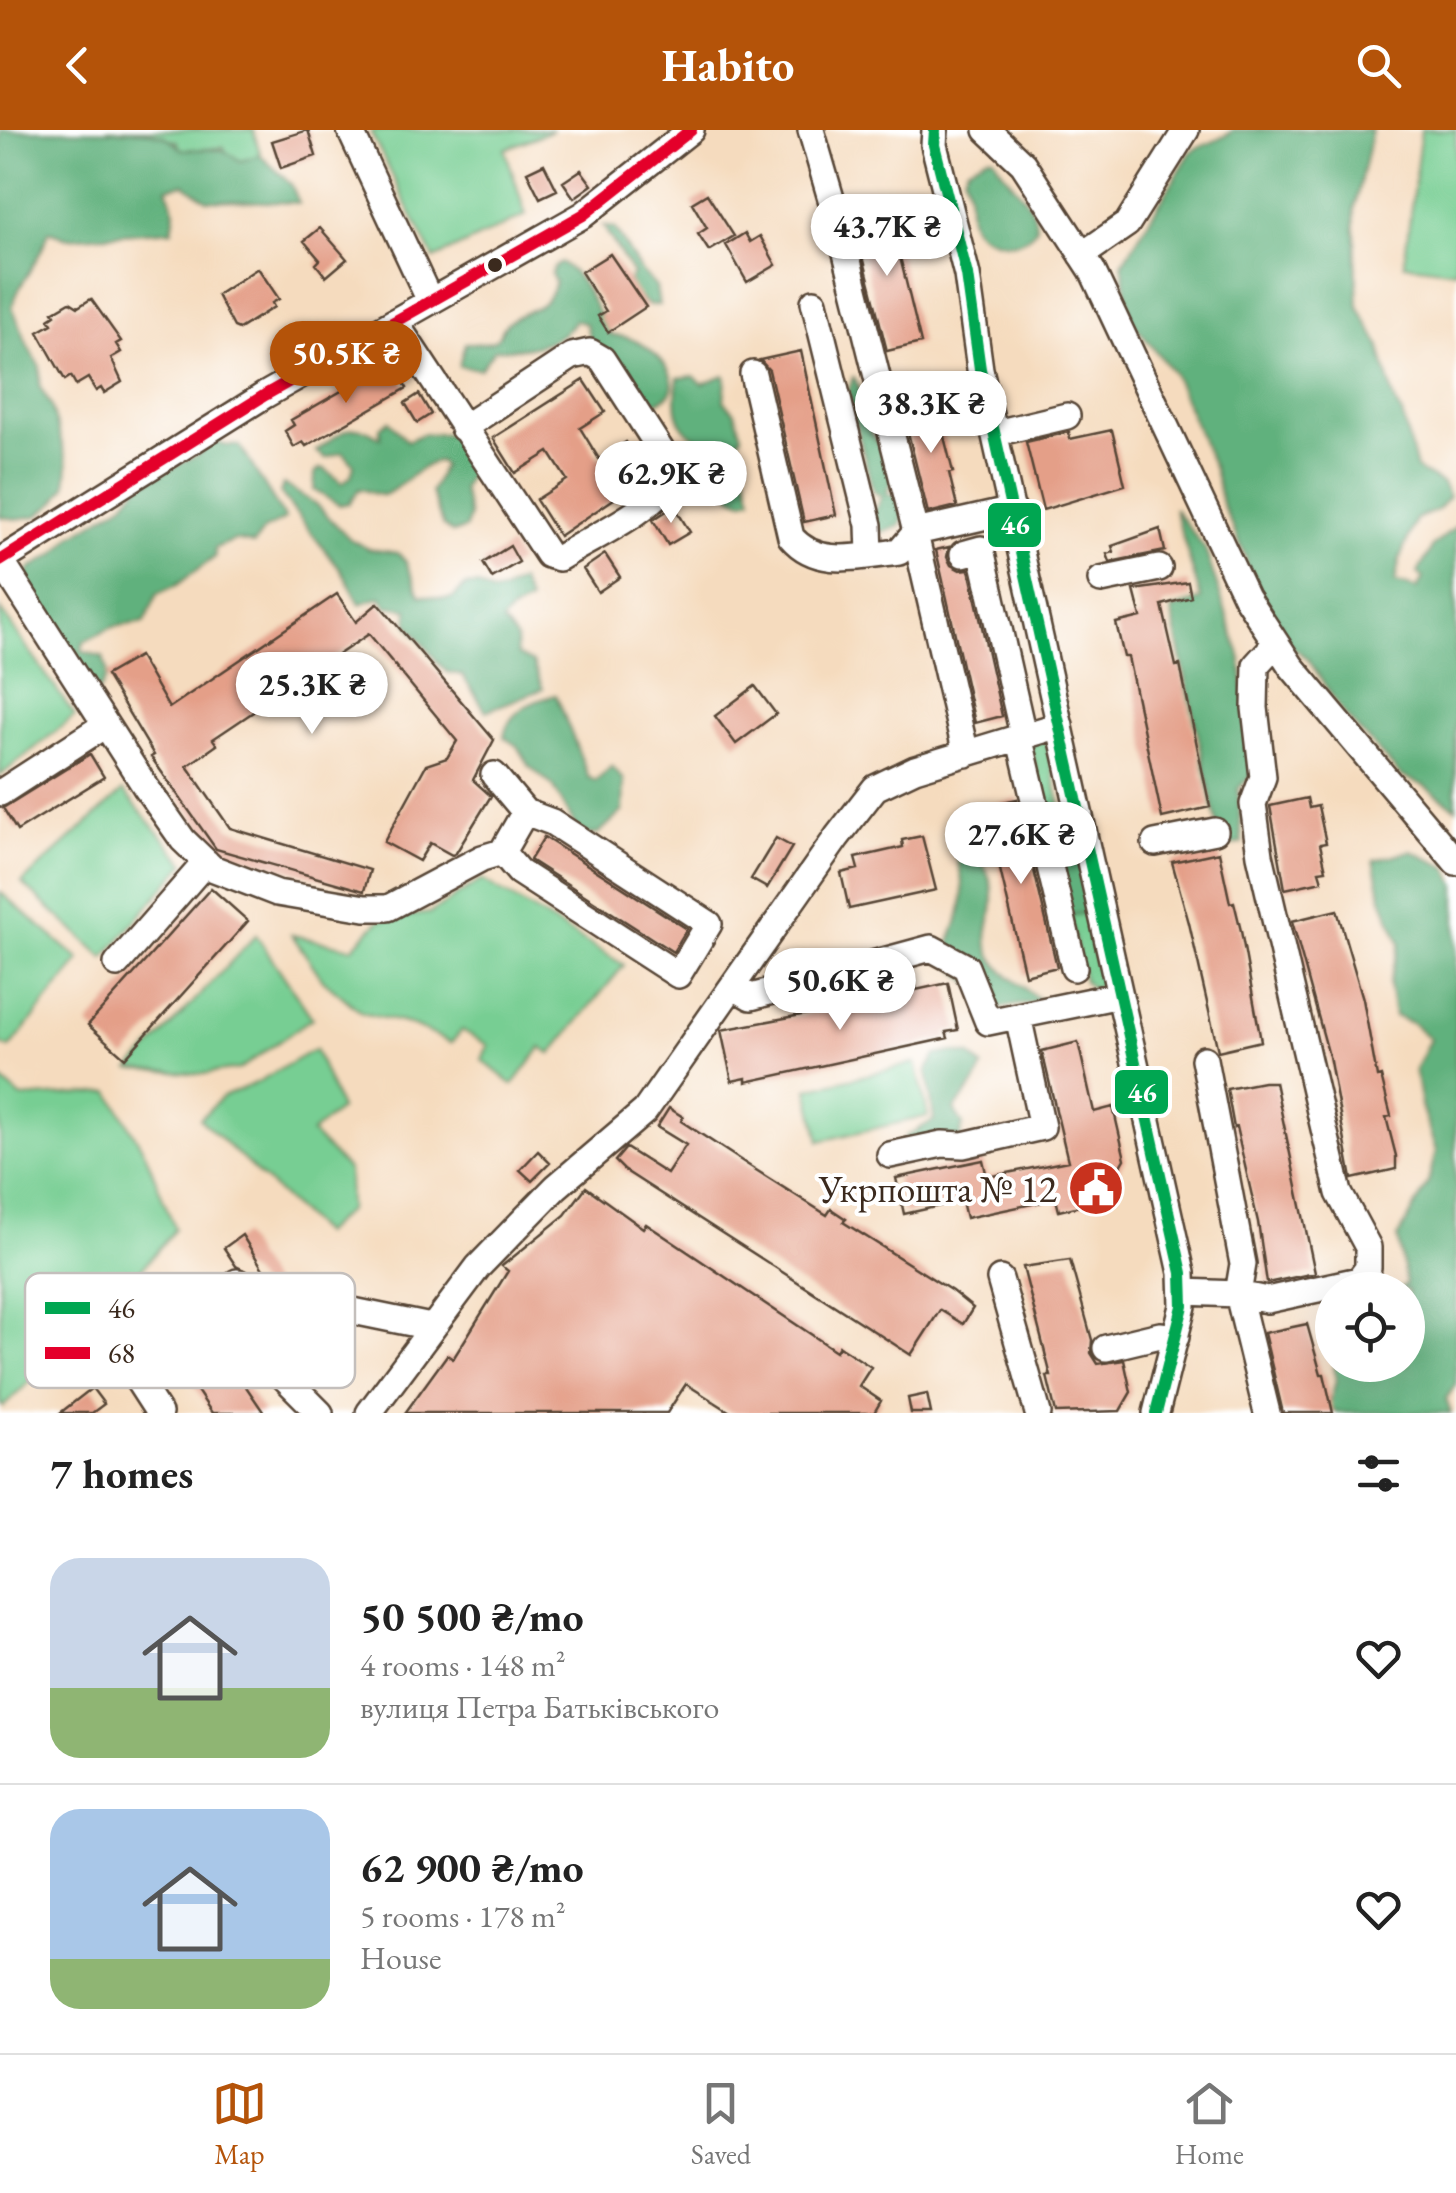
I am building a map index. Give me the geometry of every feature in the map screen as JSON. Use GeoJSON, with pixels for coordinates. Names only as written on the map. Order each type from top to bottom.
{"type":"FeatureCollection","features":[{"type":"Feature","properties":{"kind":"street"},"geometry":{"type":"LineString","coordinates":[[350,130],[430,302]]}},
{"type":"Feature","properties":{"kind":"street"},"geometry":{"type":"LineString","coordinates":[[526,812],[502,852],[482,858],[388,908],[365,908],[278,893],[212,868],[183,840],[105,725],[3,554],[265,395],[583,215],[691,130]]}},
{"type":"Feature","properties":{"kind":"street"},"geometry":{"type":"LineString","coordinates":[[811,130],[841,232],[916,533],[966,754]]}},
{"type":"Feature","properties":{"kind":"street"},"geometry":{"type":"LineString","coordinates":[[935,130],[934,145],[968,275],[980,370],[1170,1210],[1183,1306],[1156,1413]]}},
{"type":"Feature","properties":{"kind":"street"},"geometry":{"type":"LineString","coordinates":[[987,130],[1023,164],[1082,254],[1246,597],[1291,666],[1456,862]]}},
{"type":"Feature","properties":{"kind":"street"},"geometry":{"type":"LineString","coordinates":[[1082,254],[1128,224],[1186,130]]}},
{"type":"Feature","properties":{"kind":"street"},"geometry":{"type":"LineString","coordinates":[[814,302],[868,525],[870,556]]}},
{"type":"Feature","properties":{"kind":"street"},"geometry":{"type":"LineString","coordinates":[[395,322],[463,428],[548,556],[559,558],[631,514],[666,488],[674,477],[671,466],[602,360],[590,352],[572,356],[463,428]]}},
{"type":"Feature","properties":{"kind":"street"},"geometry":{"type":"LineString","coordinates":[[752,374],[790,536],[802,550],[831,560],[899,552],[916,533],[1013,510]]}},
{"type":"Feature","properties":{"kind":"street"},"geometry":{"type":"LineString","coordinates":[[996,433],[1067,416]]}},
{"type":"Feature","properties":{"kind":"street"},"geometry":{"type":"LineString","coordinates":[[962,554],[981,549],[1074,968]]}},
{"type":"Feature","properties":{"kind":"street"},"geometry":{"type":"LineString","coordinates":[[1101,580],[1159,568]]}},
{"type":"Feature","properties":{"kind":"street"},"geometry":{"type":"LineString","coordinates":[[1183,1292],[1238,1294],[1267,1300],[1359,1280],[1368,1268],[1368,1247],[1339,1193],[1260,854],[1253,804],[1264,778],[1256,666],[1276,643]]}},
{"type":"Feature","properties":{"kind":"street"},"geometry":{"type":"LineString","coordinates":[[0,793],[105,725]]}},
{"type":"Feature","properties":{"kind":"street"},"geometry":{"type":"LineString","coordinates":[[369,1413],[478,1267],[556,1187],[645,1111],[837,836],[875,788],[914,770],[1060,725]]}},
{"type":"Feature","properties":{"kind":"street"},"geometry":{"type":"LineString","coordinates":[[494,775],[526,812],[552,822],[709,924],[678,975],[519,872],[502,852]]}},
{"type":"Feature","properties":{"kind":"street"},"geometry":{"type":"LineString","coordinates":[[1155,843],[1215,830]]}},
{"type":"Feature","properties":{"kind":"street"},"geometry":{"type":"LineString","coordinates":[[117,964],[206,862]]}},
{"type":"Feature","properties":{"kind":"street"},"geometry":{"type":"LineString","coordinates":[[734,987],[750,996],[931,948],[966,966],[988,1022],[1120,995]]}},
{"type":"Feature","properties":{"kind":"street"},"geometry":{"type":"LineString","coordinates":[[890,1155],[942,1144],[963,1145],[1042,1127],[1018,1016]]}},
{"type":"Feature","properties":{"kind":"street"},"geometry":{"type":"LineString","coordinates":[[1204,1058],[1243,1264],[1238,1294],[1266,1413]]}},
{"type":"Feature","properties":{"kind":"street"},"geometry":{"type":"LineString","coordinates":[[1000,1279],[1038,1413]]}},
{"type":"Feature","properties":{"kind":"street"},"geometry":{"type":"LineString","coordinates":[[355,1311],[432,1326]]}},
{"type":"Feature","properties":{"kind":"street"},"geometry":{"type":"LineString","coordinates":[[1106,1348],[1160,1335],[1176,1338]]}},
{"type":"Feature","properties":{"kind":"street"},"geometry":{"type":"LineString","coordinates":[[143,1388],[158,1413]]}},
{"type":"Feature","properties":{"kind":"street"},"geometry":{"type":"LineString","coordinates":[[295,1388],[320,1413]]}},
{"type":"Feature","properties":{"kind":"green space"},"geometry":{"type":"Polygon","coordinates":[[[0,130],[145,131],[166,137],[182,149],[223,150],[241,161],[260,155],[291,184],[299,203],[207,200],[184,184],[167,188],[175,211],[172,230],[67,238],[49,231],[12,307],[40,366],[40,387],[51,405],[68,465],[66,487],[37,516],[16,519],[0,517],[0,130]]]}},
{"type":"Feature","properties":{"kind":"green space"},"geometry":{"type":"Polygon","coordinates":[[[107,130],[253,130],[261,156],[230,165],[224,147],[180,152],[177,141],[139,139],[107,130]]]}},
{"type":"Feature","properties":{"kind":"green space"},"geometry":{"type":"Polygon","coordinates":[[[553,130],[505,149],[526,215],[434,259],[371,133],[553,130]]]}},
{"type":"Feature","properties":{"kind":"green space"},"geometry":{"type":"Polygon","coordinates":[[[1233,130],[1372,130],[1354,210],[1358,306],[1379,344],[1416,469],[1442,484],[1449,497],[1436,511],[1416,519],[1395,582],[1417,589],[1423,578],[1418,573],[1433,546],[1456,526],[1456,808],[1423,785],[1401,776],[1343,713],[1308,659],[1279,636],[1247,578],[1246,558],[1222,504],[1214,469],[1173,373],[1131,320],[1122,264],[1191,152],[1233,130]]]}},
{"type":"Feature","properties":{"kind":"green space"},"geometry":{"type":"Polygon","coordinates":[[[1421,130],[1456,130],[1456,271],[1404,264],[1421,130]]]}},
{"type":"Feature","properties":{"kind":"green space"},"geometry":{"type":"Polygon","coordinates":[[[988,156],[994,157],[1032,209],[1036,229],[1019,241],[1005,242],[985,236],[972,223],[964,176],[967,168],[988,156]]]}},
{"type":"Feature","properties":{"kind":"green space"},"geometry":{"type":"Polygon","coordinates":[[[603,226],[615,228],[639,269],[656,287],[659,305],[648,305],[632,292],[629,281],[633,274],[603,226]]]}},
{"type":"Feature","properties":{"kind":"green space"},"geometry":{"type":"Polygon","coordinates":[[[562,263],[584,288],[612,336],[642,345],[667,368],[671,392],[660,401],[638,404],[595,362],[586,324],[575,320],[550,341],[517,349],[495,349],[480,369],[459,366],[465,343],[494,340],[513,318],[547,300],[555,282],[551,274],[562,263]]]}},
{"type":"Feature","properties":{"kind":"green space"},"geometry":{"type":"Polygon","coordinates":[[[724,375],[724,401],[735,412],[742,435],[730,452],[746,473],[752,498],[743,501],[733,497],[711,469],[721,456],[720,450],[687,431],[676,404],[678,378],[694,376],[702,384],[724,375]]]}},
{"type":"Feature","properties":{"kind":"green space"},"geometry":{"type":"Polygon","coordinates":[[[853,377],[863,418],[895,473],[887,492],[900,494],[905,512],[900,526],[884,532],[876,530],[872,516],[882,497],[873,491],[848,393],[853,377]]]}},
{"type":"Feature","properties":{"kind":"green space"},"geometry":{"type":"Polygon","coordinates":[[[389,421],[407,441],[423,434],[455,434],[468,450],[474,465],[462,489],[469,516],[466,528],[453,533],[443,526],[431,492],[443,466],[439,461],[388,493],[380,495],[359,489],[349,503],[339,505],[314,490],[319,469],[325,469],[342,483],[351,476],[354,465],[343,452],[326,458],[316,451],[354,428],[380,438],[380,427],[389,421]]]}},
{"type":"Feature","properties":{"kind":"green space"},"geometry":{"type":"Polygon","coordinates":[[[213,439],[224,445],[240,446],[285,519],[264,530],[254,544],[235,540],[215,548],[215,557],[177,585],[157,594],[145,622],[113,627],[84,642],[82,651],[103,657],[108,675],[96,695],[25,577],[72,536],[124,503],[137,487],[201,453],[213,439]]]}},
{"type":"Feature","properties":{"kind":"green space"},"geometry":{"type":"Polygon","coordinates":[[[283,484],[317,505],[350,539],[369,549],[398,553],[420,595],[453,598],[465,586],[477,585],[492,593],[520,581],[529,602],[509,613],[502,622],[516,638],[517,655],[533,663],[543,689],[486,711],[462,675],[447,672],[408,624],[408,609],[387,606],[381,597],[360,604],[343,573],[280,493],[283,484]]]}},
{"type":"Feature","properties":{"kind":"green space"},"geometry":{"type":"Polygon","coordinates":[[[1174,508],[1205,549],[1241,658],[1252,775],[1238,789],[1242,843],[1222,847],[1171,610],[1201,599],[1174,508]]]}},
{"type":"Feature","properties":{"kind":"green space"},"geometry":{"type":"Polygon","coordinates":[[[0,609],[75,716],[0,776],[0,609]]]}},
{"type":"Feature","properties":{"kind":"green space"},"geometry":{"type":"Polygon","coordinates":[[[556,695],[589,778],[596,781],[612,766],[624,780],[623,811],[598,834],[577,829],[553,786],[504,737],[510,720],[522,708],[556,695]]]}},
{"type":"Feature","properties":{"kind":"green space"},"geometry":{"type":"Polygon","coordinates":[[[1046,740],[1101,985],[1093,989],[1084,981],[1030,744],[1046,740]]]}},
{"type":"Feature","properties":{"kind":"green space"},"geometry":{"type":"Polygon","coordinates":[[[123,791],[185,863],[104,958],[22,883],[123,791]]]}},
{"type":"Feature","properties":{"kind":"green space"},"geometry":{"type":"Polygon","coordinates":[[[1065,811],[1085,879],[1087,913],[1065,916],[1048,813],[1065,811]]]}},
{"type":"Feature","properties":{"kind":"green space"},"geometry":{"type":"Polygon","coordinates":[[[968,842],[991,882],[993,905],[987,938],[990,952],[1005,973],[1041,1001],[996,1009],[946,960],[963,899],[957,856],[968,842]]]}},
{"type":"Feature","properties":{"kind":"green space"},"geometry":{"type":"Polygon","coordinates":[[[1411,851],[1447,867],[1456,885],[1456,1384],[1446,1399],[1451,1413],[1337,1413],[1329,1407],[1335,1382],[1425,1382],[1425,1272],[1404,1272],[1398,1238],[1428,1183],[1436,1151],[1421,1106],[1415,1070],[1430,1039],[1412,1023],[1394,1016],[1389,984],[1400,943],[1382,898],[1374,860],[1411,851]]]}},
{"type":"Feature","properties":{"kind":"green space"},"geometry":{"type":"Polygon","coordinates":[[[482,880],[624,965],[551,1054],[541,1048],[513,1085],[482,1060],[488,1045],[462,1030],[451,1043],[409,1024],[362,1013],[323,980],[292,935],[352,948],[380,920],[430,913],[482,880]]]}},
{"type":"Feature","properties":{"kind":"green space"},"geometry":{"type":"Polygon","coordinates":[[[0,892],[80,960],[10,1048],[0,1044],[0,892]]]}},
{"type":"Feature","properties":{"kind":"green space"},"geometry":{"type":"Polygon","coordinates":[[[256,935],[312,1018],[240,1069],[203,1074],[131,1069],[256,935]]]}},
{"type":"Feature","properties":{"kind":"green space"},"geometry":{"type":"Polygon","coordinates":[[[315,1049],[340,1109],[311,1133],[348,1170],[349,1209],[322,1234],[200,1119],[222,1097],[256,1083],[315,1049]]]}},
{"type":"Feature","properties":{"kind":"green space"},"geometry":{"type":"Polygon","coordinates":[[[936,1055],[970,1055],[983,1067],[954,1110],[963,1125],[959,1142],[901,1153],[906,1136],[934,1120],[927,1071],[936,1055]]]}},
{"type":"Feature","properties":{"kind":"green space"},"geometry":{"type":"Polygon","coordinates":[[[916,1063],[928,1116],[820,1141],[808,1089],[916,1063]]]}},
{"type":"Feature","properties":{"kind":"green space"},"geometry":{"type":"Polygon","coordinates":[[[0,1079],[22,1098],[110,1092],[146,1155],[175,1229],[138,1273],[25,1273],[25,1386],[3,1407],[0,1079]]]}},
{"type":"Feature","properties":{"kind":"building"},"geometry":{"type":"Polygon","coordinates":[[[308,130],[316,156],[281,168],[272,141],[308,130]]]}},
{"type":"Feature","properties":{"kind":"building"},"geometry":{"type":"Polygon","coordinates":[[[544,164],[557,190],[540,198],[527,172],[544,164]]]}},
{"type":"Feature","properties":{"kind":"building"},"geometry":{"type":"Polygon","coordinates":[[[581,170],[592,185],[574,198],[563,182],[581,170]]]}},
{"type":"Feature","properties":{"kind":"building"},"geometry":{"type":"Polygon","coordinates":[[[707,194],[734,236],[709,251],[698,234],[707,228],[692,203],[707,194]]]}},
{"type":"Feature","properties":{"kind":"building"},"geometry":{"type":"Polygon","coordinates":[[[888,208],[921,343],[887,351],[853,217],[888,208]]]}},
{"type":"Feature","properties":{"kind":"building"},"geometry":{"type":"Polygon","coordinates":[[[320,228],[347,259],[326,277],[316,264],[320,260],[304,241],[320,228]]]}},
{"type":"Feature","properties":{"kind":"building"},"geometry":{"type":"Polygon","coordinates":[[[745,233],[750,242],[760,236],[776,265],[747,282],[726,245],[745,233]]]}},
{"type":"Feature","properties":{"kind":"building"},"geometry":{"type":"Polygon","coordinates":[[[610,254],[646,307],[608,332],[598,316],[606,311],[581,272],[610,254]]]}},
{"type":"Feature","properties":{"kind":"building"},"geometry":{"type":"Polygon","coordinates":[[[258,268],[279,299],[272,303],[274,307],[239,329],[234,327],[217,295],[258,268]]]}},
{"type":"Feature","properties":{"kind":"building"},"geometry":{"type":"Polygon","coordinates":[[[91,299],[121,341],[116,344],[121,352],[111,358],[122,382],[104,393],[101,388],[96,391],[88,378],[76,385],[71,376],[65,380],[38,332],[52,324],[49,319],[55,315],[53,312],[70,302],[78,307],[91,299]]]}},
{"type":"Feature","properties":{"kind":"building"},"geometry":{"type":"Polygon","coordinates":[[[801,351],[836,515],[804,522],[769,370],[760,360],[801,351]]]}},
{"type":"Feature","properties":{"kind":"building"},"geometry":{"type":"Polygon","coordinates":[[[392,362],[407,388],[306,446],[303,442],[294,447],[285,431],[294,425],[291,420],[392,362]]]}},
{"type":"Feature","properties":{"kind":"building"},"geometry":{"type":"Polygon","coordinates":[[[584,380],[605,412],[580,428],[599,459],[626,442],[648,476],[559,536],[536,500],[567,480],[549,452],[515,473],[493,438],[584,380]]]}},
{"type":"Feature","properties":{"kind":"building"},"geometry":{"type":"Polygon","coordinates":[[[419,394],[431,414],[417,423],[405,403],[419,394]]]}},
{"type":"Feature","properties":{"kind":"building"},"geometry":{"type":"Polygon","coordinates":[[[935,401],[953,472],[949,473],[957,506],[928,513],[902,408],[935,401]]]}},
{"type":"Feature","properties":{"kind":"building"},"geometry":{"type":"Polygon","coordinates":[[[1112,430],[1125,485],[1043,510],[1026,442],[1069,432],[1070,439],[1112,430]]]}},
{"type":"Feature","properties":{"kind":"building"},"geometry":{"type":"Polygon","coordinates":[[[674,506],[690,532],[668,545],[653,520],[674,506]]]}},
{"type":"Feature","properties":{"kind":"building"},"geometry":{"type":"Polygon","coordinates":[[[1160,529],[1165,551],[1110,562],[1107,554],[1114,552],[1112,546],[1160,529]]]}},
{"type":"Feature","properties":{"kind":"building"},"geometry":{"type":"Polygon","coordinates":[[[510,546],[519,562],[492,578],[483,563],[510,546]]]}},
{"type":"Feature","properties":{"kind":"building"},"geometry":{"type":"Polygon","coordinates":[[[949,547],[947,557],[951,565],[969,569],[1002,716],[975,723],[936,550],[949,547]]]}},
{"type":"Feature","properties":{"kind":"building"},"geometry":{"type":"Polygon","coordinates":[[[605,554],[620,577],[598,592],[583,569],[605,554]]]}},
{"type":"Feature","properties":{"kind":"building"},"geometry":{"type":"Polygon","coordinates":[[[1188,582],[1191,597],[1162,605],[1176,666],[1180,665],[1210,807],[1162,818],[1128,657],[1124,657],[1116,623],[1141,617],[1134,590],[1188,582]]]}},
{"type":"Feature","properties":{"kind":"building"},"geometry":{"type":"Polygon","coordinates":[[[337,594],[356,622],[378,603],[494,740],[473,780],[491,796],[456,853],[452,855],[430,843],[419,861],[384,842],[426,765],[447,758],[457,741],[369,634],[213,739],[217,745],[187,766],[230,828],[370,870],[364,891],[216,849],[151,757],[154,755],[106,675],[139,656],[169,708],[337,594]]]}},
{"type":"Feature","properties":{"kind":"building"},"geometry":{"type":"Polygon","coordinates":[[[755,686],[776,714],[736,744],[715,716],[755,686]]]}},
{"type":"Feature","properties":{"kind":"building"},"geometry":{"type":"Polygon","coordinates":[[[90,754],[104,777],[17,831],[3,808],[90,754]]]}},
{"type":"Feature","properties":{"kind":"building"},"geometry":{"type":"Polygon","coordinates":[[[1307,798],[1309,808],[1318,806],[1326,843],[1320,844],[1326,870],[1319,871],[1322,881],[1285,889],[1270,806],[1307,798]]]}},
{"type":"Feature","properties":{"kind":"building"},"geometry":{"type":"Polygon","coordinates":[[[1017,799],[1057,967],[1025,975],[985,806],[1017,799]]]}},
{"type":"Feature","properties":{"kind":"building"},"geometry":{"type":"Polygon","coordinates":[[[922,836],[936,890],[849,909],[841,873],[858,869],[855,858],[903,847],[902,840],[922,836]]]}},
{"type":"Feature","properties":{"kind":"building"},"geometry":{"type":"Polygon","coordinates":[[[544,837],[687,929],[673,952],[530,860],[544,837]]]}},
{"type":"Feature","properties":{"kind":"building"},"geometry":{"type":"Polygon","coordinates":[[[776,838],[792,847],[767,888],[751,879],[776,838]]]}},
{"type":"Feature","properties":{"kind":"building"},"geometry":{"type":"Polygon","coordinates":[[[1219,852],[1230,903],[1234,902],[1241,931],[1261,1041],[1218,1051],[1172,862],[1219,852]]]}},
{"type":"Feature","properties":{"kind":"building"},"geometry":{"type":"Polygon","coordinates":[[[211,888],[248,921],[125,1058],[88,1025],[211,888]]]}},
{"type":"Feature","properties":{"kind":"building"},"geometry":{"type":"Polygon","coordinates":[[[1337,910],[1363,999],[1377,1077],[1381,1076],[1391,1116],[1386,1117],[1396,1156],[1396,1169],[1352,1179],[1329,1056],[1292,921],[1337,910]]]}},
{"type":"Feature","properties":{"kind":"building"},"geometry":{"type":"Polygon","coordinates":[[[948,983],[958,1030],[946,1032],[948,1038],[746,1082],[746,1078],[732,1081],[721,1030],[948,983]]]}},
{"type":"Feature","properties":{"kind":"building"},"geometry":{"type":"Polygon","coordinates":[[[1078,1042],[1094,1112],[1113,1107],[1125,1159],[1101,1201],[1059,1211],[1056,1199],[966,1218],[962,1201],[904,1214],[896,1178],[983,1160],[987,1177],[1068,1161],[1042,1051],[1078,1042]]]}},
{"type":"Feature","properties":{"kind":"building"},"geometry":{"type":"Polygon","coordinates":[[[1275,1082],[1315,1273],[1267,1283],[1258,1222],[1227,1089],[1275,1082]]]}},
{"type":"Feature","properties":{"kind":"building"},"geometry":{"type":"Polygon","coordinates":[[[669,1108],[683,1117],[681,1121],[748,1165],[827,1215],[831,1209],[846,1219],[843,1222],[952,1291],[973,1308],[963,1324],[940,1310],[911,1355],[624,1170],[615,1161],[626,1148],[667,1174],[686,1145],[657,1127],[669,1108]]]}},
{"type":"Feature","properties":{"kind":"building"},"geometry":{"type":"Polygon","coordinates":[[[538,1151],[550,1163],[532,1181],[520,1170],[538,1151]]]}},
{"type":"Feature","properties":{"kind":"building"},"geometry":{"type":"Polygon","coordinates":[[[586,1187],[643,1228],[646,1224],[836,1351],[839,1346],[871,1367],[859,1386],[881,1401],[874,1413],[732,1413],[686,1384],[667,1413],[405,1413],[447,1355],[453,1359],[508,1271],[502,1266],[565,1215],[586,1187]]]}},
{"type":"Feature","properties":{"kind":"building"},"geometry":{"type":"Polygon","coordinates":[[[242,1235],[265,1273],[250,1273],[236,1266],[224,1248],[242,1235]]]}},
{"type":"Feature","properties":{"kind":"building"},"geometry":{"type":"Polygon","coordinates":[[[1070,1260],[1092,1340],[1091,1353],[1098,1364],[1124,1360],[1131,1392],[1120,1411],[1056,1413],[1047,1376],[1051,1376],[1023,1267],[1070,1260]]]}},
{"type":"Feature","properties":{"kind":"building"},"geometry":{"type":"Polygon","coordinates":[[[1307,1324],[1315,1353],[1315,1382],[1326,1382],[1333,1413],[1283,1413],[1264,1333],[1307,1324]]]}},
{"type":"Feature","properties":{"kind":"building"},"geometry":{"type":"Polygon","coordinates":[[[92,1388],[104,1404],[92,1413],[60,1413],[92,1388]]]}},
{"type":"Feature","properties":{"kind":"building"},"geometry":{"type":"Polygon","coordinates":[[[195,1388],[247,1388],[264,1413],[212,1413],[195,1388]]]}},
{"type":"Feature","properties":{"kind":"building"},"geometry":{"type":"Polygon","coordinates":[[[927,1394],[931,1413],[911,1413],[908,1398],[927,1394]]]}},
{"type":"Feature","properties":{"kind":"transit line","name":"68"},"geometry":{"type":"LineString","coordinates":[[0,561],[265,395],[583,215],[691,130]]}},
{"type":"Feature","properties":{"kind":"transit line","name":"46"},"geometry":{"type":"LineString","coordinates":[[935,130],[934,145],[967,275],[980,369],[1182,1273],[1183,1306],[1156,1413]]}},
{"type":"Feature","properties":{"kind":"place","name":"Укрпошта № 12"},"geometry":{"type":"Point","coordinates":[1096,1188]}}]}
